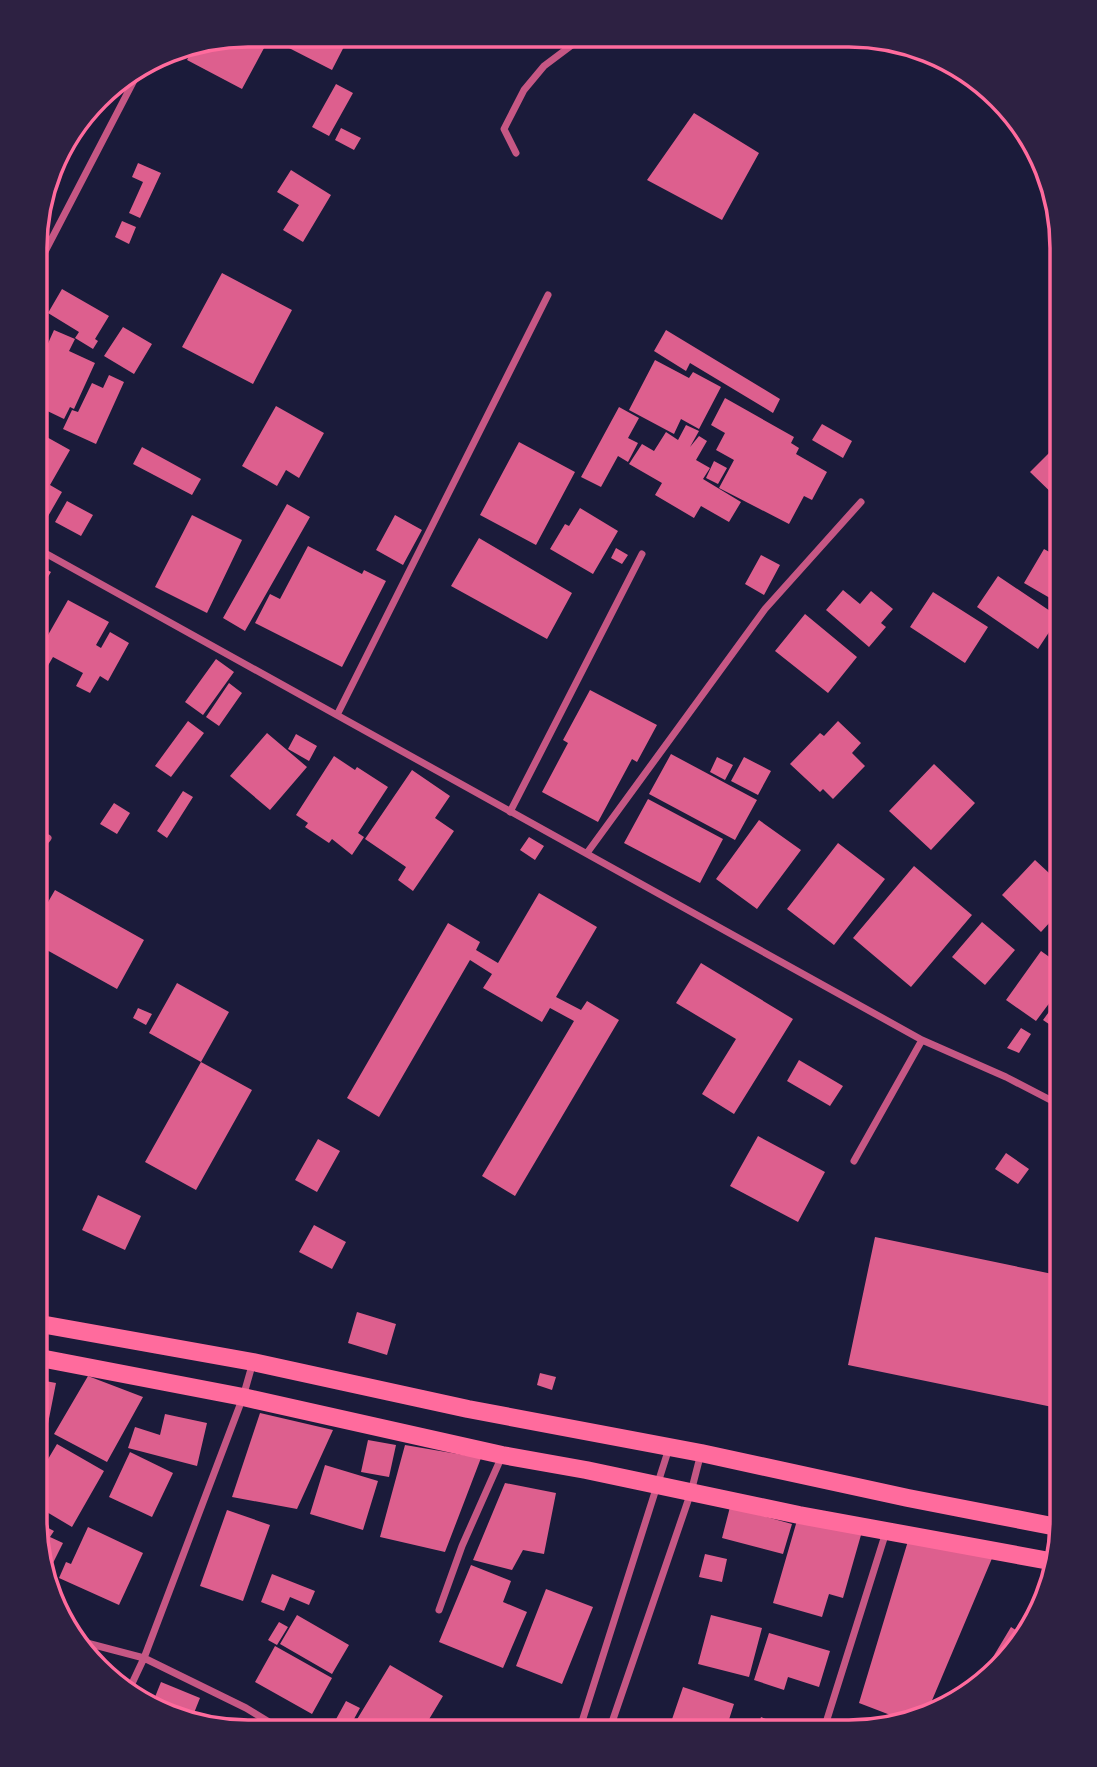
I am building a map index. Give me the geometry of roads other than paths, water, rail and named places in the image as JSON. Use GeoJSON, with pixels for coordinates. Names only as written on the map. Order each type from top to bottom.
{"type":"FeatureCollection","features":[{"type":"Feature","properties":{"kind":"main road"},"geometry":{"type":"LineString","coordinates":[[47,1326],[253,1362],[468,1409],[701,1453],[1049,1525]]}},
{"type":"Feature","properties":{"kind":"main road"},"geometry":{"type":"LineString","coordinates":[[47,1359],[243,1397],[502,1455],[1045,1560]]}},
{"type":"Feature","properties":{"kind":"street"},"geometry":{"type":"LineString","coordinates":[[516,153],[504,129],[524,90],[544,65],[569,47]]}},
{"type":"Feature","properties":{"kind":"street"},"geometry":{"type":"LineString","coordinates":[[47,248],[132,84]]}},
{"type":"Feature","properties":{"kind":"street"},"geometry":{"type":"LineString","coordinates":[[337,716],[548,295]]}},
{"type":"Feature","properties":{"kind":"street"},"geometry":{"type":"LineString","coordinates":[[587,853],[765,609],[861,502]]}},
{"type":"Feature","properties":{"kind":"street"},"geometry":{"type":"LineString","coordinates":[[47,554],[922,1040],[1049,1099]]}},
{"type":"Feature","properties":{"kind":"street"},"geometry":{"type":"LineString","coordinates":[[510,812],[642,554]]}},
{"type":"Feature","properties":{"kind":"street"},"geometry":{"type":"LineString","coordinates":[[854,1161],[922,1040]]}},
{"type":"Feature","properties":{"kind":"street"},"geometry":{"type":"LineString","coordinates":[[132,1683],[243,1397],[253,1362]]}},
{"type":"Feature","properties":{"kind":"street"},"geometry":{"type":"LineString","coordinates":[[583,1720],[669,1447]]}},
{"type":"Feature","properties":{"kind":"street"},"geometry":{"type":"LineString","coordinates":[[613,1720],[691,1492],[701,1453]]}},
{"type":"Feature","properties":{"kind":"street"},"geometry":{"type":"LineString","coordinates":[[439,1611],[462,1546],[502,1455]]}},
{"type":"Feature","properties":{"kind":"street"},"geometry":{"type":"LineString","coordinates":[[827,1720],[886,1530]]}},
{"type":"Feature","properties":{"kind":"street"},"geometry":{"type":"LineString","coordinates":[[92,1644],[144,1658],[266,1720]]}}]}
